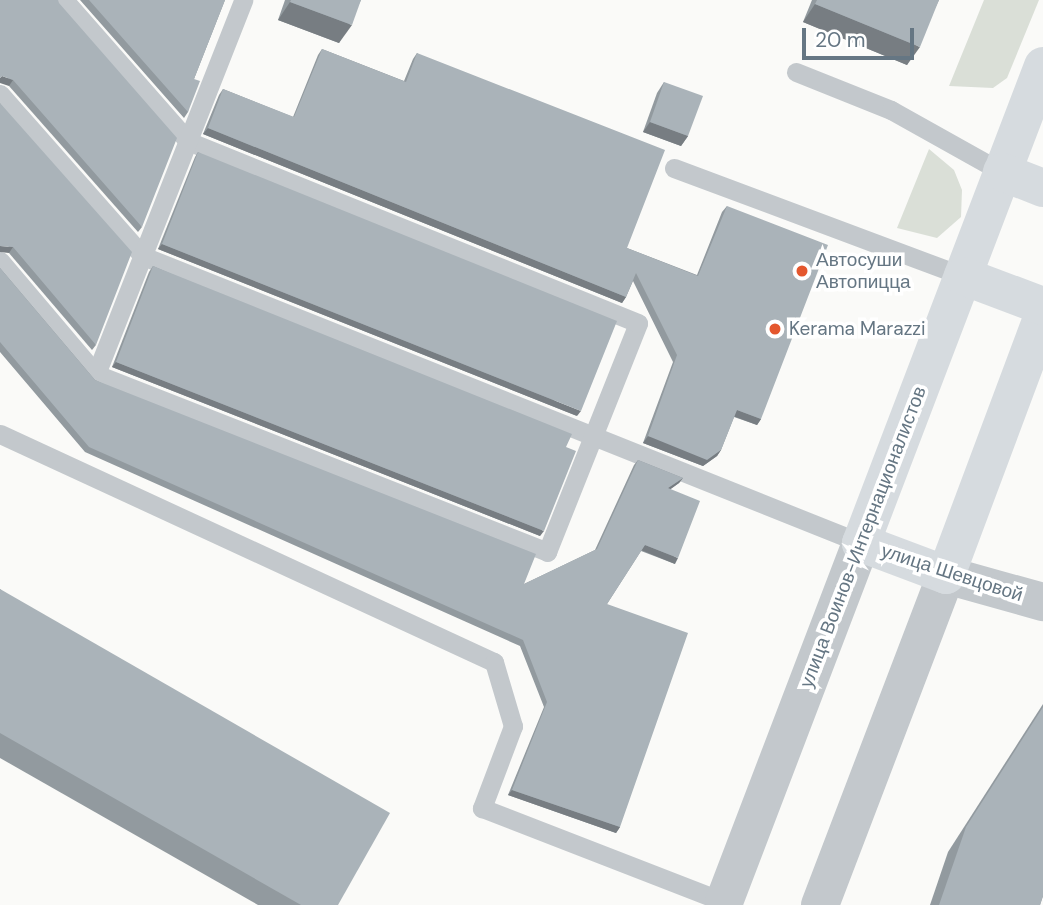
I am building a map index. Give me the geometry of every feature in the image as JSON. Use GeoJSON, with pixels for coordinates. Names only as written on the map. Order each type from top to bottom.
{"type":"FeatureCollection","features":[{"type":"Feature","properties":{"kind":"street","name":"улица Воинов-Интернационалистов"},"geometry":{"type":"LineString","coordinates":[[724,902],[1043,66]]}},
{"type":"Feature","properties":{"kind":"street"},"geometry":{"type":"LineString","coordinates":[[1002,172],[1043,187]]}},
{"type":"Feature","properties":{"kind":"street"},"geometry":{"type":"LineString","coordinates":[[963,276],[1043,306]]}},
{"type":"Feature","properties":{"kind":"street"},"geometry":{"type":"LineString","coordinates":[[820,905],[1043,316]]}},
{"type":"Feature","properties":{"kind":"street","name":"улица Шевцовой"},"geometry":{"type":"LineString","coordinates":[[861,543],[946,575],[1043,602]]}},
{"type":"Feature","properties":{"kind":"lane"},"geometry":{"type":"LineString","coordinates":[[0,261],[96,374],[547,552],[638,323],[188,141],[64,0]]}},
{"type":"Feature","properties":{"kind":"lane"},"geometry":{"type":"LineString","coordinates":[[96,374],[243,0]]}},
{"type":"Feature","properties":{"kind":"lane"},"geometry":{"type":"LineString","coordinates":[[796,72],[891,110],[1002,172]]}},
{"type":"Feature","properties":{"kind":"lane"},"geometry":{"type":"LineString","coordinates":[[0,94],[143,256],[861,543]]}},
{"type":"Feature","properties":{"kind":"lane"},"geometry":{"type":"LineString","coordinates":[[674,168],[963,276]]}},
{"type":"Feature","properties":{"kind":"lane"},"geometry":{"type":"LineString","coordinates":[[0,434],[494,662],[513,726],[482,808],[724,902]]}},
{"type":"Feature","properties":{"kind":"shaded area"},"geometry":{"type":"Polygon","coordinates":[[[984,0],[1039,0],[1007,78],[993,88],[949,86],[984,0]]]}},
{"type":"Feature","properties":{"kind":"shaded area"},"geometry":{"type":"Polygon","coordinates":[[[929,149],[954,170],[962,190],[961,217],[937,238],[897,228],[929,149]]]}},
{"type":"Feature","properties":{"kind":"building"},"geometry":{"type":"Polygon","coordinates":[[[0,0],[58,0],[177,138],[142,227],[13,80],[2,76],[0,78],[0,0]]]}},
{"type":"Feature","properties":{"kind":"building"},"geometry":{"type":"Polygon","coordinates":[[[89,0],[225,0],[194,79],[200,81],[188,112],[89,0]]]}},
{"type":"Feature","properties":{"kind":"building"},"geometry":{"type":"Polygon","coordinates":[[[361,0],[352,25],[290,2],[361,0]]]}},
{"type":"Feature","properties":{"kind":"building"},"geometry":{"type":"Polygon","coordinates":[[[817,0],[939,0],[920,47],[815,4],[817,0]]]}},
{"type":"Feature","properties":{"kind":"building"},"geometry":{"type":"Polygon","coordinates":[[[322,49],[406,82],[417,53],[665,150],[627,248],[698,276],[727,206],[828,245],[761,419],[737,410],[721,450],[707,460],[648,436],[677,355],[636,273],[626,297],[208,128],[223,89],[294,117],[322,49]]]}},
{"type":"Feature","properties":{"kind":"building"},"geometry":{"type":"Polygon","coordinates":[[[664,82],[703,96],[688,136],[650,122],[664,82]]]}},
{"type":"Feature","properties":{"kind":"building"},"geometry":{"type":"Polygon","coordinates":[[[0,103],[132,252],[96,345],[13,247],[0,246],[0,103]]]}},
{"type":"Feature","properties":{"kind":"building"},"geometry":{"type":"Polygon","coordinates":[[[198,152],[617,321],[581,411],[162,244],[198,152]]]}},
{"type":"Feature","properties":{"kind":"building"},"geometry":{"type":"Polygon","coordinates":[[[153,266],[572,434],[566,447],[576,451],[544,531],[116,362],[153,266]]]}},
{"type":"Feature","properties":{"kind":"building"},"geometry":{"type":"Polygon","coordinates":[[[0,268],[95,380],[536,554],[524,584],[597,549],[638,460],[683,478],[668,488],[700,501],[678,558],[645,545],[607,604],[688,633],[620,827],[512,790],[547,702],[523,640],[89,447],[0,342],[0,268]]]}},
{"type":"Feature","properties":{"kind":"building"},"geometry":{"type":"Polygon","coordinates":[[[0,589],[390,813],[338,905],[301,905],[0,733],[0,589]]]}},
{"type":"Feature","properties":{"kind":"building"},"geometry":{"type":"Polygon","coordinates":[[[1043,707],[1043,896],[1040,905],[939,905],[966,827],[1043,707]]]}},
{"type":"Feature","properties":{"kind":"place","name":"Автосуши Автопицца"},"geometry":{"type":"Point","coordinates":[802,271]}},
{"type":"Feature","properties":{"kind":"place","name":"Kerama Marazzi"},"geometry":{"type":"Point","coordinates":[775,329]}}]}
